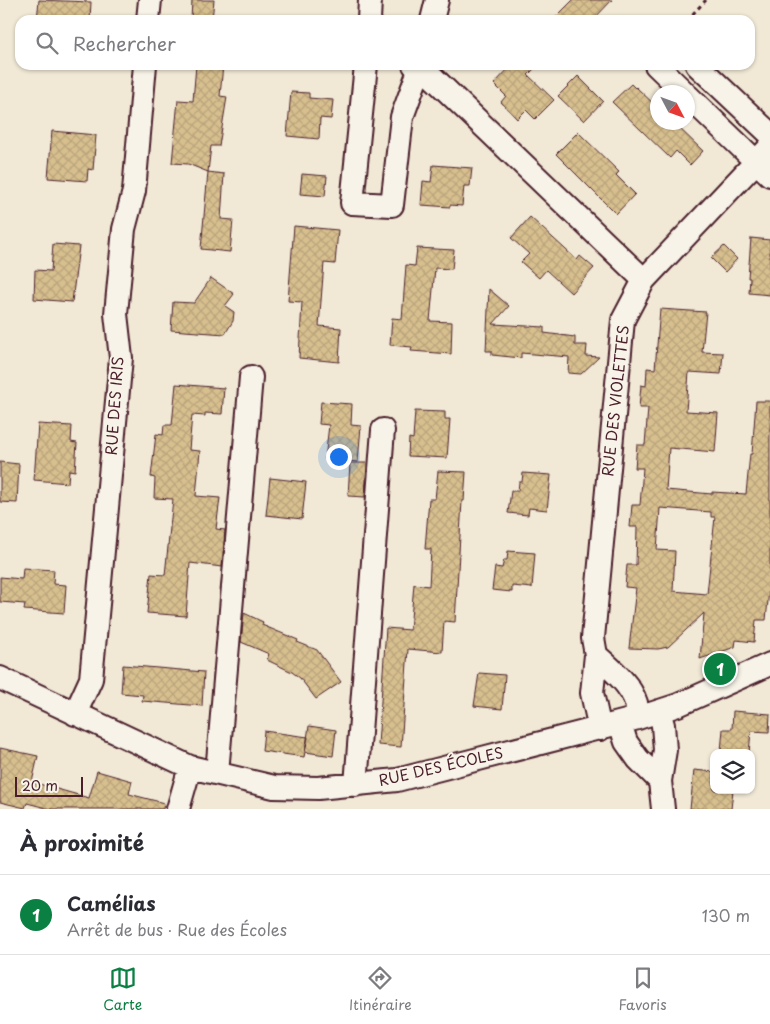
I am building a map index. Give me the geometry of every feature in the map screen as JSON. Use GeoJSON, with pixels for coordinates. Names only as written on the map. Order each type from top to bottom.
{"type":"FeatureCollection","features":[{"type":"Feature","properties":{"kind":"street"},"geometry":{"type":"LineString","coordinates":[[148,15],[150,0]]}},
{"type":"Feature","properties":{"kind":"street"},"geometry":{"type":"LineString","coordinates":[[369,15],[370,0]]}},
{"type":"Feature","properties":{"kind":"street"},"geometry":{"type":"LineString","coordinates":[[433,15],[437,0]]}},
{"type":"Feature","properties":{"kind":"street","name":"RUE DES IRIS"},"geometry":{"type":"LineString","coordinates":[[75,714],[91,679],[120,358],[116,314],[124,229],[134,192],[145,70]]}},
{"type":"Feature","properties":{"kind":"street"},"geometry":{"type":"LineString","coordinates":[[365,70],[352,203],[392,206],[402,117],[417,70]]}},
{"type":"Feature","properties":{"kind":"street"},"geometry":{"type":"LineString","coordinates":[[424,70],[644,280]]}},
{"type":"Feature","properties":{"kind":"street"},"geometry":{"type":"LineString","coordinates":[[661,70],[677,85]]}},
{"type":"Feature","properties":{"kind":"street"},"geometry":{"type":"LineString","coordinates":[[702,70],[770,134]]}},
{"type":"Feature","properties":{"kind":"street"},"geometry":{"type":"LineString","coordinates":[[695,102],[766,161]]}},
{"type":"Feature","properties":{"kind":"street","name":"RUE DES VIOLETTES"},"geometry":{"type":"LineString","coordinates":[[619,723],[592,693],[596,655],[593,638],[623,320],[644,280],[766,161]]}},
{"type":"Feature","properties":{"kind":"street"},"geometry":{"type":"LineString","coordinates":[[217,773],[251,377]]}},
{"type":"Feature","properties":{"kind":"street"},"geometry":{"type":"LineString","coordinates":[[356,785],[383,430]]}},
{"type":"Feature","properties":{"kind":"street"},"geometry":{"type":"LineString","coordinates":[[596,655],[618,676],[629,689],[636,702],[619,723],[626,742],[638,760],[660,781]]}},
{"type":"Feature","properties":{"kind":"street","name":"RUE DES ÉCOLES"},"geometry":{"type":"LineString","coordinates":[[0,678],[190,766],[274,787],[318,788],[397,780],[619,723],[678,705],[770,664]]}},
{"type":"Feature","properties":{"kind":"street"},"geometry":{"type":"LineString","coordinates":[[659,711],[663,725],[665,750],[660,781],[663,809]]}},
{"type":"Feature","properties":{"kind":"street"},"geometry":{"type":"LineString","coordinates":[[178,809],[190,766]]}},
{"type":"Feature","properties":{"kind":"path"},"geometry":{"type":"LineString","coordinates":[[692,15],[706,0]]}},
{"type":"Feature","properties":{"kind":"building"},"geometry":{"type":"Polygon","coordinates":[[[39,0],[91,2],[90,15],[38,15],[39,0]]]}},
{"type":"Feature","properties":{"kind":"building"},"geometry":{"type":"Polygon","coordinates":[[[192,0],[214,0],[212,15],[191,15],[192,0]]]}},
{"type":"Feature","properties":{"kind":"building"},"geometry":{"type":"Polygon","coordinates":[[[573,0],[612,0],[598,15],[558,15],[573,0]]]}},
{"type":"Feature","properties":{"kind":"building"},"geometry":{"type":"Polygon","coordinates":[[[196,70],[223,70],[220,96],[227,97],[219,146],[211,146],[208,172],[188,164],[172,163],[178,100],[193,101],[196,70]]]}},
{"type":"Feature","properties":{"kind":"building"},"geometry":{"type":"Polygon","coordinates":[[[507,70],[533,70],[528,75],[554,100],[535,119],[526,110],[517,119],[501,102],[506,96],[494,84],[507,70]]]}},
{"type":"Feature","properties":{"kind":"building"},"geometry":{"type":"Polygon","coordinates":[[[578,76],[603,101],[584,121],[558,96],[578,76]]]}},
{"type":"Feature","properties":{"kind":"building"},"geometry":{"type":"Polygon","coordinates":[[[631,84],[650,100],[650,130],[681,130],[703,151],[690,165],[676,151],[670,158],[612,102],[631,84]]]}},
{"type":"Feature","properties":{"kind":"building"},"geometry":{"type":"Polygon","coordinates":[[[291,92],[309,93],[309,98],[333,100],[331,119],[320,118],[319,139],[287,136],[291,92]]]}},
{"type":"Feature","properties":{"kind":"building"},"geometry":{"type":"Polygon","coordinates":[[[52,131],[96,135],[93,170],[88,169],[87,181],[48,178],[52,131]]]}},
{"type":"Feature","properties":{"kind":"building"},"geometry":{"type":"Polygon","coordinates":[[[578,132],[619,172],[616,175],[635,194],[616,214],[556,154],[578,132]]]}},
{"type":"Feature","properties":{"kind":"building"},"geometry":{"type":"Polygon","coordinates":[[[433,165],[472,168],[470,186],[464,186],[462,206],[421,205],[423,181],[431,182],[433,165]]]}},
{"type":"Feature","properties":{"kind":"building"},"geometry":{"type":"Polygon","coordinates":[[[208,172],[224,174],[221,219],[233,220],[230,252],[201,249],[208,172]]]}},
{"type":"Feature","properties":{"kind":"building"},"geometry":{"type":"Polygon","coordinates":[[[302,174],[327,176],[325,196],[300,194],[302,174]]]}},
{"type":"Feature","properties":{"kind":"building"},"geometry":{"type":"Polygon","coordinates":[[[530,217],[577,260],[580,256],[594,268],[571,293],[546,270],[539,278],[521,262],[529,254],[511,238],[530,217]]]}},
{"type":"Feature","properties":{"kind":"building"},"geometry":{"type":"Polygon","coordinates":[[[294,226],[338,230],[335,264],[324,263],[319,326],[341,328],[339,362],[299,358],[302,302],[288,301],[294,226]]]}},
{"type":"Feature","properties":{"kind":"building"},"geometry":{"type":"Polygon","coordinates":[[[751,238],[770,240],[770,295],[749,293],[750,278],[748,278],[751,238]]]}},
{"type":"Feature","properties":{"kind":"building"},"geometry":{"type":"Polygon","coordinates":[[[53,244],[79,246],[72,302],[34,299],[35,270],[51,271],[53,244]]]}},
{"type":"Feature","properties":{"kind":"building"},"geometry":{"type":"Polygon","coordinates":[[[724,246],[737,259],[725,272],[711,258],[724,246]]]}},
{"type":"Feature","properties":{"kind":"building"},"geometry":{"type":"Polygon","coordinates":[[[417,248],[454,250],[452,269],[435,268],[430,321],[452,322],[451,354],[411,351],[412,347],[390,345],[392,318],[402,319],[406,265],[415,266],[417,248]]]}},
{"type":"Feature","properties":{"kind":"building"},"geometry":{"type":"Polygon","coordinates":[[[211,278],[234,294],[225,306],[234,312],[233,321],[225,334],[171,330],[173,302],[194,303],[211,278]]]}},
{"type":"Feature","properties":{"kind":"building"},"geometry":{"type":"Polygon","coordinates":[[[489,289],[509,306],[493,324],[544,327],[544,333],[575,337],[575,345],[587,345],[586,356],[599,357],[581,374],[568,373],[569,357],[521,353],[521,358],[492,355],[492,351],[486,351],[489,289]]]}},
{"type":"Feature","properties":{"kind":"building"},"geometry":{"type":"Polygon","coordinates":[[[660,309],[706,312],[702,352],[723,353],[721,374],[689,372],[686,411],[718,413],[715,452],[669,448],[666,490],[712,494],[712,492],[746,494],[750,454],[752,454],[756,401],[770,401],[770,581],[766,620],[756,620],[754,642],[736,640],[735,647],[700,659],[704,613],[668,647],[658,649],[629,648],[636,588],[625,587],[627,565],[636,565],[637,527],[630,527],[632,505],[640,505],[643,468],[635,468],[637,445],[645,445],[648,408],[639,408],[641,385],[646,386],[647,368],[655,369],[660,309]],[[660,508],[657,550],[675,551],[673,591],[707,594],[715,517],[711,517],[711,512],[660,508]]]}},
{"type":"Feature","properties":{"kind":"building"},"geometry":{"type":"Polygon","coordinates":[[[176,384],[224,388],[222,414],[205,413],[205,416],[192,415],[189,450],[200,451],[196,496],[220,498],[216,529],[225,530],[222,567],[190,563],[186,616],[147,613],[151,574],[165,575],[173,499],[154,498],[155,478],[151,477],[156,434],[163,435],[164,425],[172,425],[176,384]]]}},
{"type":"Feature","properties":{"kind":"building"},"geometry":{"type":"Polygon","coordinates":[[[321,402],[352,404],[351,425],[361,426],[358,462],[325,459],[329,425],[319,424],[321,402]]]}},
{"type":"Feature","properties":{"kind":"building"},"geometry":{"type":"Polygon","coordinates":[[[415,411],[445,412],[445,419],[450,419],[447,458],[408,456],[409,438],[413,439],[415,411]]]}},
{"type":"Feature","properties":{"kind":"building"},"geometry":{"type":"Polygon","coordinates":[[[38,424],[72,426],[71,442],[77,443],[75,471],[69,470],[68,483],[34,480],[38,424]]]}},
{"type":"Feature","properties":{"kind":"building"},"geometry":{"type":"Polygon","coordinates":[[[0,462],[19,464],[17,503],[0,502],[0,462]]]}},
{"type":"Feature","properties":{"kind":"building"},"geometry":{"type":"Polygon","coordinates":[[[350,463],[367,463],[365,497],[348,496],[350,463]]]}},
{"type":"Feature","properties":{"kind":"building"},"geometry":{"type":"Polygon","coordinates":[[[438,471],[466,472],[464,501],[462,501],[455,622],[444,621],[442,652],[408,649],[401,747],[378,745],[386,628],[410,630],[414,584],[429,586],[431,549],[425,549],[429,499],[435,499],[438,471]]]}},
{"type":"Feature","properties":{"kind":"building"},"geometry":{"type":"Polygon","coordinates":[[[523,473],[551,475],[547,510],[529,508],[528,515],[508,513],[511,491],[518,491],[523,473]]]}},
{"type":"Feature","properties":{"kind":"building"},"geometry":{"type":"Polygon","coordinates":[[[270,478],[306,482],[302,519],[266,515],[270,478]]]}},
{"type":"Feature","properties":{"kind":"building"},"geometry":{"type":"Polygon","coordinates":[[[508,551],[535,553],[532,588],[512,586],[512,592],[492,590],[495,567],[502,568],[504,560],[507,560],[508,551]]]}},
{"type":"Feature","properties":{"kind":"building"},"geometry":{"type":"Polygon","coordinates":[[[23,568],[54,570],[53,584],[66,585],[64,613],[24,610],[25,604],[0,602],[0,577],[22,579],[23,568]]]}},
{"type":"Feature","properties":{"kind":"building"},"geometry":{"type":"Polygon","coordinates":[[[244,613],[263,622],[262,625],[317,650],[341,682],[316,699],[300,678],[267,660],[269,654],[241,642],[244,613]]]}},
{"type":"Feature","properties":{"kind":"building"},"geometry":{"type":"Polygon","coordinates":[[[123,665],[204,672],[202,706],[142,701],[143,695],[121,693],[123,665]]]}},
{"type":"Feature","properties":{"kind":"building"},"geometry":{"type":"Polygon","coordinates":[[[479,673],[505,675],[502,709],[474,706],[479,673]]]}},
{"type":"Feature","properties":{"kind":"building"},"geometry":{"type":"Polygon","coordinates":[[[733,711],[770,714],[769,732],[751,731],[749,749],[721,749],[723,729],[732,729],[733,711]]]}},
{"type":"Feature","properties":{"kind":"building"},"geometry":{"type":"Polygon","coordinates":[[[309,726],[336,730],[333,756],[305,752],[309,726]]]}},
{"type":"Feature","properties":{"kind":"building"},"geometry":{"type":"Polygon","coordinates":[[[264,731],[308,737],[304,757],[262,751],[264,731]]]}},
{"type":"Feature","properties":{"kind":"building"},"geometry":{"type":"Polygon","coordinates":[[[0,748],[38,756],[32,782],[89,798],[97,771],[132,781],[129,794],[164,803],[163,809],[50,809],[27,803],[25,808],[0,802],[0,748]]]}},
{"type":"Feature","properties":{"kind":"building"},"geometry":{"type":"Polygon","coordinates":[[[694,770],[710,772],[710,794],[733,794],[731,809],[690,809],[694,770]]]}},
{"type":"Feature","properties":{"kind":"place","name":"Camélias"},"geometry":{"type":"Point","coordinates":[720,669]}}]}
